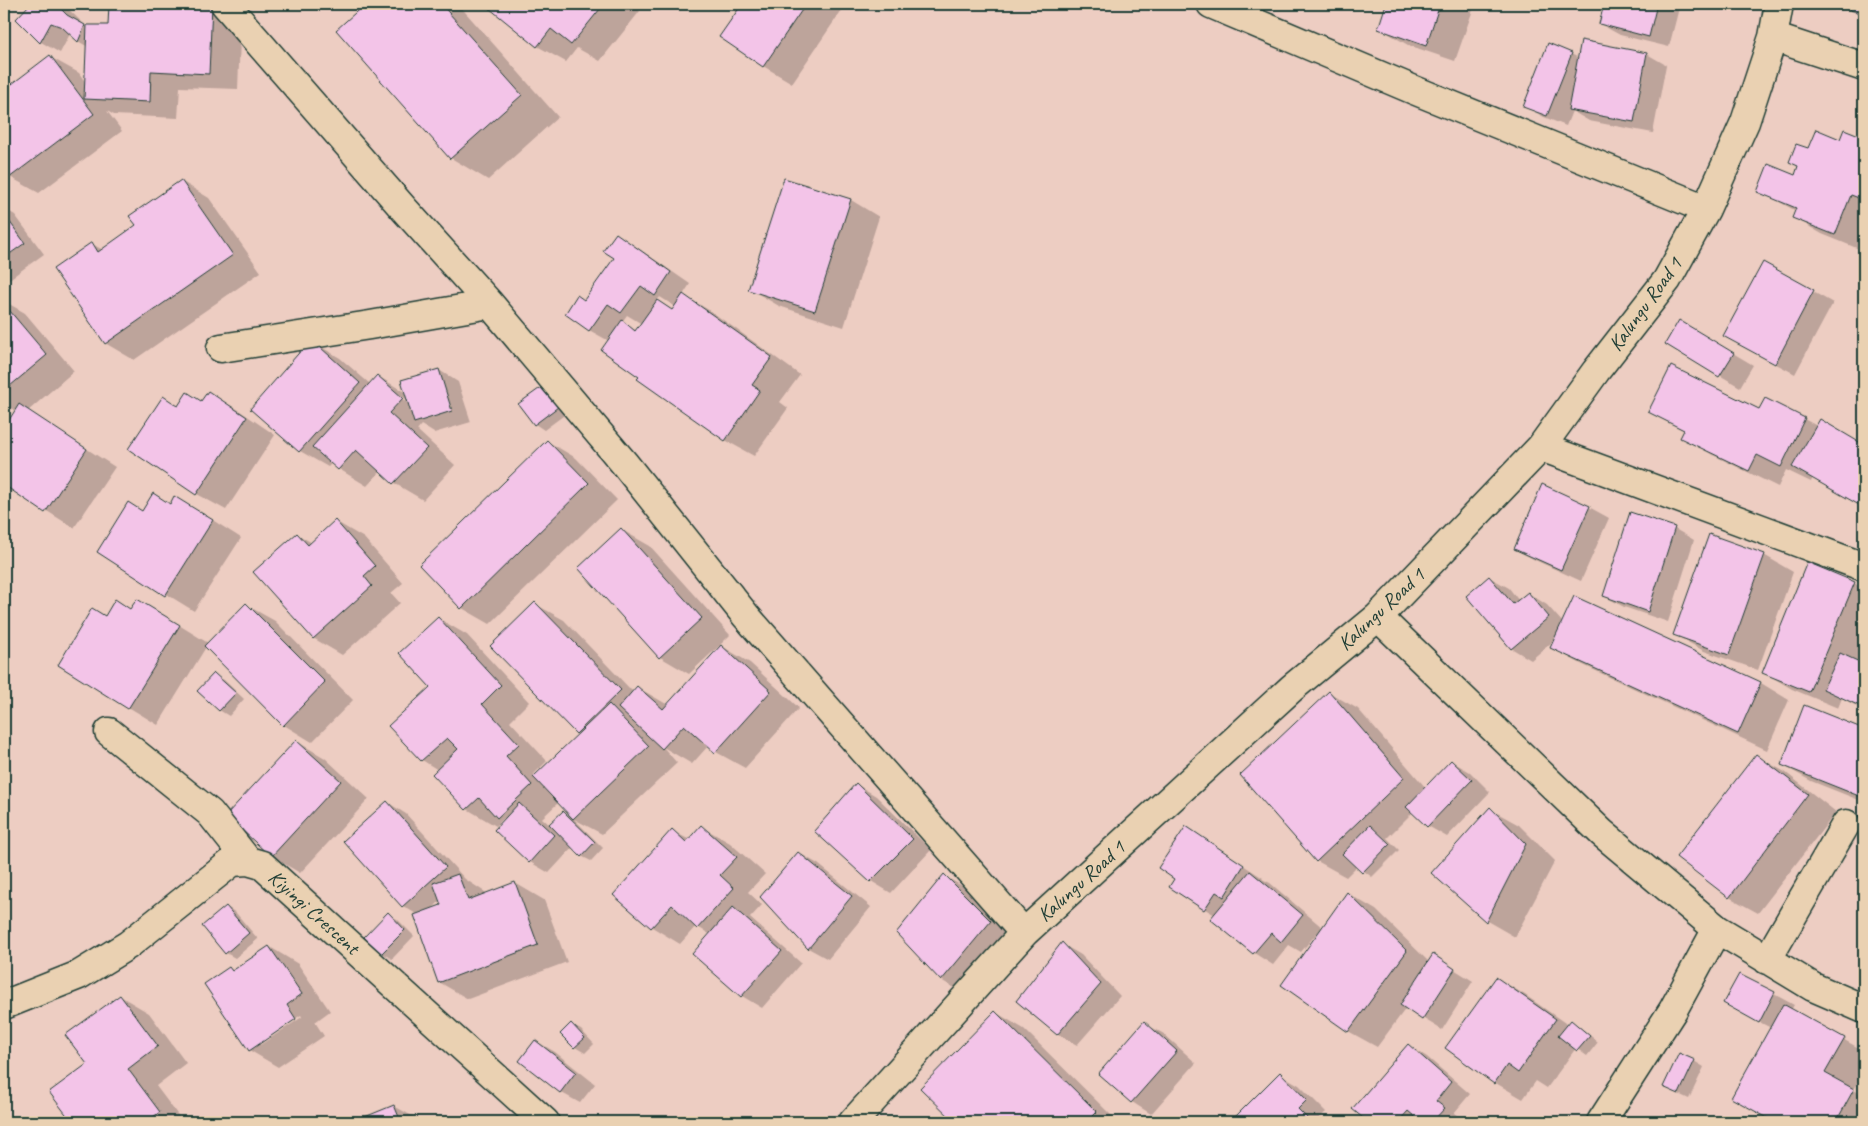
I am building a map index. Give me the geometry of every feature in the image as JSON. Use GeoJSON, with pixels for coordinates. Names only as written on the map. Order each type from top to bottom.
{"type":"FeatureCollection","features":[{"type":"Feature","properties":{"kind":"street"},"geometry":{"type":"LineString","coordinates":[[225,4],[404,209],[490,304],[624,463],[746,616],[1024,933]]}},
{"type":"Feature","properties":{"kind":"street"},"geometry":{"type":"LineString","coordinates":[[1211,4],[1706,210]]}},
{"type":"Feature","properties":{"kind":"street","name":"Kalungu Road 1"},"geometry":{"type":"LineString","coordinates":[[853,1122],[1024,933],[1292,688],[1378,617],[1540,447],[1667,280],[1706,210],[1745,122],[1773,37],[1779,4]]}},
{"type":"Feature","properties":{"kind":"street"},"geometry":{"type":"LineString","coordinates":[[1773,37],[1864,67]]}},
{"type":"Feature","properties":{"kind":"street"},"geometry":{"type":"LineString","coordinates":[[221,348],[490,304]]}},
{"type":"Feature","properties":{"kind":"street"},"geometry":{"type":"LineString","coordinates":[[1540,447],[1864,567]]}},
{"type":"Feature","properties":{"kind":"street"},"geometry":{"type":"LineString","coordinates":[[1378,617],[1602,833],[1717,929],[1813,987],[1864,1010]]}},
{"type":"Feature","properties":{"kind":"street"},"geometry":{"type":"LineString","coordinates":[[109,732],[210,813],[248,861]]}},
{"type":"Feature","properties":{"kind":"street"},"geometry":{"type":"LineString","coordinates":[[1767,960],[1846,824]]}},
{"type":"Feature","properties":{"kind":"street","name":"Kiyingi Crescent"},"geometry":{"type":"LineString","coordinates":[[4,1005],[79,975],[128,945],[232,862],[248,861],[262,865],[545,1122]]}},
{"type":"Feature","properties":{"kind":"street"},"geometry":{"type":"LineString","coordinates":[[1601,1122],[1672,1010],[1717,929]]}},
{"type":"Feature","properties":{"kind":"building"},"geometry":{"type":"Polygon","coordinates":[[[30,4],[56,4],[67,15],[85,25],[78,42],[62,27],[51,23],[40,43],[16,19],[30,4]]]}},
{"type":"Feature","properties":{"kind":"building"},"geometry":{"type":"Polygon","coordinates":[[[109,4],[212,4],[209,74],[151,71],[150,102],[84,99],[87,25],[108,25],[109,4]]]}},
{"type":"Feature","properties":{"kind":"building"},"geometry":{"type":"Polygon","coordinates":[[[365,4],[441,4],[522,95],[450,159],[336,30],[365,4]]]}},
{"type":"Feature","properties":{"kind":"building"},"geometry":{"type":"Polygon","coordinates":[[[484,4],[604,4],[571,45],[551,29],[537,47],[484,4]]]}},
{"type":"Feature","properties":{"kind":"building"},"geometry":{"type":"Polygon","coordinates":[[[742,4],[806,4],[763,67],[719,37],[742,4]]]}},
{"type":"Feature","properties":{"kind":"building"},"geometry":{"type":"Polygon","coordinates":[[[1386,4],[1440,4],[1426,46],[1378,29],[1386,4]]]}},
{"type":"Feature","properties":{"kind":"building"},"geometry":{"type":"Polygon","coordinates":[[[1604,4],[1657,4],[1649,37],[1599,24],[1604,4]]]}},
{"type":"Feature","properties":{"kind":"building"},"geometry":{"type":"Polygon","coordinates":[[[1852,4],[1864,4],[1864,14],[1850,10],[1852,4]]]}},
{"type":"Feature","properties":{"kind":"building"},"geometry":{"type":"Polygon","coordinates":[[[1581,40],[1647,53],[1634,122],[1568,110],[1581,40]]]}},
{"type":"Feature","properties":{"kind":"building"},"geometry":{"type":"Polygon","coordinates":[[[1548,43],[1572,53],[1547,116],[1523,107],[1548,43]]]}},
{"type":"Feature","properties":{"kind":"building"},"geometry":{"type":"Polygon","coordinates":[[[50,55],[94,114],[9,178],[4,171],[4,90],[50,55]]]}},
{"type":"Feature","properties":{"kind":"building"},"geometry":{"type":"Polygon","coordinates":[[[1816,129],[1840,139],[1844,129],[1864,137],[1864,200],[1851,195],[1835,235],[1792,218],[1796,208],[1757,192],[1768,164],[1795,175],[1798,166],[1789,162],[1796,144],[1808,148],[1816,129]]]}},
{"type":"Feature","properties":{"kind":"building"},"geometry":{"type":"Polygon","coordinates":[[[784,178],[851,199],[815,311],[748,290],[784,178]]]}},
{"type":"Feature","properties":{"kind":"building"},"geometry":{"type":"Polygon","coordinates":[[[181,180],[233,255],[105,344],[53,269],[92,242],[98,252],[136,225],[129,216],[181,180]]]}},
{"type":"Feature","properties":{"kind":"building"},"geometry":{"type":"Polygon","coordinates":[[[4,214],[25,243],[4,258],[4,214]]]}},
{"type":"Feature","properties":{"kind":"building"},"geometry":{"type":"Polygon","coordinates":[[[616,233],[671,272],[655,296],[641,286],[621,313],[608,304],[589,331],[565,314],[577,295],[584,300],[614,258],[603,251],[616,233]]]}},
{"type":"Feature","properties":{"kind":"building"},"geometry":{"type":"Polygon","coordinates":[[[1763,262],[1814,290],[1775,364],[1723,336],[1763,262]]]}},
{"type":"Feature","properties":{"kind":"building"},"geometry":{"type":"Polygon","coordinates":[[[683,294],[772,357],[752,385],[760,390],[725,441],[637,379],[639,377],[601,350],[622,320],[635,331],[657,300],[672,310],[683,294]]]}},
{"type":"Feature","properties":{"kind":"building"},"geometry":{"type":"Polygon","coordinates":[[[4,304],[47,355],[4,391],[4,304]]]}},
{"type":"Feature","properties":{"kind":"building"},"geometry":{"type":"Polygon","coordinates":[[[1679,320],[1734,353],[1719,377],[1665,344],[1679,320]]]}},
{"type":"Feature","properties":{"kind":"building"},"geometry":{"type":"Polygon","coordinates":[[[311,339],[360,383],[299,452],[250,409],[311,339]]]}},
{"type":"Feature","properties":{"kind":"building"},"geometry":{"type":"Polygon","coordinates":[[[1671,366],[1759,409],[1765,398],[1805,418],[1781,467],[1757,455],[1749,471],[1680,438],[1684,430],[1648,412],[1671,366]]]}},
{"type":"Feature","properties":{"kind":"building"},"geometry":{"type":"Polygon","coordinates":[[[439,369],[452,411],[414,423],[401,380],[439,369]]]}},
{"type":"Feature","properties":{"kind":"building"},"geometry":{"type":"Polygon","coordinates":[[[377,375],[403,398],[389,413],[427,448],[393,484],[356,450],[338,470],[312,447],[377,375]]]}},
{"type":"Feature","properties":{"kind":"building"},"geometry":{"type":"Polygon","coordinates":[[[543,386],[558,407],[534,425],[518,404],[543,386]]]}},
{"type":"Feature","properties":{"kind":"building"},"geometry":{"type":"Polygon","coordinates":[[[208,391],[247,417],[196,495],[128,449],[163,396],[178,406],[187,392],[201,401],[208,391]]]}},
{"type":"Feature","properties":{"kind":"building"},"geometry":{"type":"Polygon","coordinates":[[[19,404],[87,449],[45,513],[4,485],[4,428],[19,404]]]}},
{"type":"Feature","properties":{"kind":"building"},"geometry":{"type":"Polygon","coordinates":[[[1820,419],[1864,445],[1864,500],[1861,506],[1792,467],[1820,419]]]}},
{"type":"Feature","properties":{"kind":"building"},"geometry":{"type":"Polygon","coordinates":[[[547,440],[589,483],[461,609],[419,565],[547,440]]]}},
{"type":"Feature","properties":{"kind":"building"},"geometry":{"type":"Polygon","coordinates":[[[1542,484],[1590,506],[1561,570],[1514,549],[1542,484]]]}},
{"type":"Feature","properties":{"kind":"building"},"geometry":{"type":"Polygon","coordinates":[[[153,493],[170,504],[174,496],[213,520],[165,596],[97,552],[128,502],[142,511],[153,493]]]}},
{"type":"Feature","properties":{"kind":"building"},"geometry":{"type":"Polygon","coordinates":[[[1630,512],[1675,527],[1648,612],[1603,596],[1630,512]]]}},
{"type":"Feature","properties":{"kind":"building"},"geometry":{"type":"Polygon","coordinates":[[[335,520],[375,566],[364,576],[372,586],[313,639],[253,572],[297,533],[308,545],[335,520]]]}},
{"type":"Feature","properties":{"kind":"building"},"geometry":{"type":"Polygon","coordinates":[[[621,528],[702,618],[659,658],[578,568],[621,528]]]}},
{"type":"Feature","properties":{"kind":"building"},"geometry":{"type":"Polygon","coordinates":[[[1709,534],[1765,554],[1729,655],[1673,635],[1709,534]]]}},
{"type":"Feature","properties":{"kind":"building"},"geometry":{"type":"Polygon","coordinates":[[[1807,562],[1855,582],[1809,692],[1762,673],[1807,562]]]}},
{"type":"Feature","properties":{"kind":"building"},"geometry":{"type":"Polygon","coordinates":[[[1489,576],[1513,604],[1528,592],[1549,617],[1511,649],[1466,596],[1489,576]]]}},
{"type":"Feature","properties":{"kind":"building"},"geometry":{"type":"Polygon","coordinates":[[[1574,596],[1761,682],[1738,734],[1550,648],[1574,596]]]}},
{"type":"Feature","properties":{"kind":"building"},"geometry":{"type":"Polygon","coordinates":[[[115,599],[130,609],[137,599],[180,625],[128,709],[58,665],[92,608],[105,616],[115,599]]]}},
{"type":"Feature","properties":{"kind":"building"},"geometry":{"type":"Polygon","coordinates":[[[535,602],[621,690],[576,734],[490,646],[535,602]]]}},
{"type":"Feature","properties":{"kind":"building"},"geometry":{"type":"Polygon","coordinates":[[[246,603],[325,682],[283,726],[204,646],[246,603]]]}},
{"type":"Feature","properties":{"kind":"building"},"geometry":{"type":"Polygon","coordinates":[[[438,617],[501,685],[482,704],[519,744],[506,756],[532,785],[497,818],[479,798],[466,810],[432,774],[458,749],[447,738],[421,761],[388,726],[430,687],[399,653],[438,617]]]}},
{"type":"Feature","properties":{"kind":"building"},"geometry":{"type":"Polygon","coordinates":[[[721,645],[771,691],[715,753],[684,725],[662,749],[618,708],[637,686],[663,709],[721,645]]]}},
{"type":"Feature","properties":{"kind":"building"},"geometry":{"type":"Polygon","coordinates":[[[1840,653],[1864,664],[1864,708],[1823,689],[1840,653]]]}},
{"type":"Feature","properties":{"kind":"building"},"geometry":{"type":"Polygon","coordinates":[[[214,673],[236,693],[219,711],[197,691],[214,673]]]}},
{"type":"Feature","properties":{"kind":"building"},"geometry":{"type":"Polygon","coordinates":[[[1329,691],[1404,778],[1316,862],[1240,775],[1329,691]]]}},
{"type":"Feature","properties":{"kind":"building"},"geometry":{"type":"Polygon","coordinates":[[[609,704],[649,746],[573,819],[533,777],[609,704]]]}},
{"type":"Feature","properties":{"kind":"building"},"geometry":{"type":"Polygon","coordinates":[[[1804,705],[1864,729],[1864,798],[1781,765],[1804,705]]]}},
{"type":"Feature","properties":{"kind":"building"},"geometry":{"type":"Polygon","coordinates":[[[296,740],[341,781],[271,857],[226,815],[296,740]]]}},
{"type":"Feature","properties":{"kind":"building"},"geometry":{"type":"Polygon","coordinates":[[[1756,754],[1808,794],[1729,898],[1676,857],[1756,754]]]}},
{"type":"Feature","properties":{"kind":"building"},"geometry":{"type":"Polygon","coordinates":[[[1451,760],[1472,780],[1427,827],[1406,807],[1451,760]]]}},
{"type":"Feature","properties":{"kind":"building"},"geometry":{"type":"Polygon","coordinates":[[[856,783],[913,839],[870,882],[814,831],[856,783]]]}},
{"type":"Feature","properties":{"kind":"building"},"geometry":{"type":"Polygon","coordinates":[[[387,801],[446,867],[402,907],[343,841],[387,801]]]}},
{"type":"Feature","properties":{"kind":"building"},"geometry":{"type":"Polygon","coordinates":[[[519,803],[554,835],[529,863],[494,830],[519,803]]]}},
{"type":"Feature","properties":{"kind":"building"},"geometry":{"type":"Polygon","coordinates":[[[1490,807],[1526,844],[1486,922],[1431,873],[1490,807]]]}},
{"type":"Feature","properties":{"kind":"building"},"geometry":{"type":"Polygon","coordinates":[[[563,811],[595,842],[581,857],[549,824],[563,811]]]}},
{"type":"Feature","properties":{"kind":"building"},"geometry":{"type":"Polygon","coordinates":[[[701,825],[737,857],[720,875],[734,888],[697,929],[672,905],[651,928],[613,895],[672,829],[686,842],[701,825]]]}},
{"type":"Feature","properties":{"kind":"building"},"geometry":{"type":"Polygon","coordinates":[[[1370,825],[1390,844],[1362,873],[1342,854],[1370,825]]]}},
{"type":"Feature","properties":{"kind":"building"},"geometry":{"type":"Polygon","coordinates":[[[1186,826],[1244,865],[1224,897],[1216,892],[1204,910],[1169,887],[1174,879],[1158,868],[1186,826]]]}},
{"type":"Feature","properties":{"kind":"building"},"geometry":{"type":"Polygon","coordinates":[[[798,852],[852,896],[808,949],[760,897],[798,852]]]}},
{"type":"Feature","properties":{"kind":"building"},"geometry":{"type":"Polygon","coordinates":[[[1250,871],[1303,915],[1281,942],[1271,933],[1253,954],[1210,919],[1250,871]]]}},
{"type":"Feature","properties":{"kind":"building"},"geometry":{"type":"Polygon","coordinates":[[[458,874],[468,900],[515,882],[538,945],[438,983],[414,915],[441,905],[433,883],[458,874]]]}},
{"type":"Feature","properties":{"kind":"building"},"geometry":{"type":"Polygon","coordinates":[[[944,874],[991,921],[941,981],[896,933],[944,874]]]}},
{"type":"Feature","properties":{"kind":"building"},"geometry":{"type":"Polygon","coordinates":[[[1347,892],[1407,951],[1348,1032],[1281,985],[1347,892]]]}},
{"type":"Feature","properties":{"kind":"building"},"geometry":{"type":"Polygon","coordinates":[[[226,906],[249,933],[225,954],[202,926],[226,906]]]}},
{"type":"Feature","properties":{"kind":"building"},"geometry":{"type":"Polygon","coordinates":[[[733,907],[782,951],[741,997],[692,954],[733,907]]]}},
{"type":"Feature","properties":{"kind":"building"},"geometry":{"type":"Polygon","coordinates":[[[388,912],[405,930],[381,954],[364,937],[388,912]]]}},
{"type":"Feature","properties":{"kind":"building"},"geometry":{"type":"Polygon","coordinates":[[[1062,942],[1101,984],[1057,1035],[1016,1001],[1062,942]]]}},
{"type":"Feature","properties":{"kind":"building"},"geometry":{"type":"Polygon","coordinates":[[[269,946],[302,994],[287,1005],[296,1019],[249,1051],[204,984],[229,967],[232,971],[269,946]]]}},
{"type":"Feature","properties":{"kind":"building"},"geometry":{"type":"Polygon","coordinates":[[[1433,954],[1455,969],[1422,1020],[1400,1005],[1433,954]]]}},
{"type":"Feature","properties":{"kind":"building"},"geometry":{"type":"Polygon","coordinates":[[[1739,974],[1775,992],[1759,1023],[1723,1003],[1739,974]]]}},
{"type":"Feature","properties":{"kind":"building"},"geometry":{"type":"Polygon","coordinates":[[[1496,977],[1556,1019],[1518,1073],[1507,1065],[1494,1084],[1445,1048],[1496,977]]]}},
{"type":"Feature","properties":{"kind":"building"},"geometry":{"type":"Polygon","coordinates":[[[120,995],[158,1046],[128,1069],[160,1112],[146,1122],[72,1122],[49,1092],[87,1064],[65,1035],[120,995]]]}},
{"type":"Feature","properties":{"kind":"building"},"geometry":{"type":"Polygon","coordinates":[[[1783,1004],[1845,1038],[1825,1073],[1854,1089],[1836,1122],[1775,1122],[1731,1098],[1783,1004]]]}},
{"type":"Feature","properties":{"kind":"building"},"geometry":{"type":"Polygon","coordinates":[[[995,1011],[1097,1112],[1087,1122],[955,1122],[920,1088],[995,1011]]]}},
{"type":"Feature","properties":{"kind":"building"},"geometry":{"type":"Polygon","coordinates":[[[1571,1020],[1590,1036],[1577,1051],[1558,1036],[1571,1020]]]}},
{"type":"Feature","properties":{"kind":"building"},"geometry":{"type":"Polygon","coordinates":[[[1144,1021],[1177,1051],[1131,1103],[1098,1074],[1144,1021]]]}},
{"type":"Feature","properties":{"kind":"building"},"geometry":{"type":"Polygon","coordinates":[[[571,1023],[585,1038],[574,1048],[560,1034],[571,1023]]]}},
{"type":"Feature","properties":{"kind":"building"},"geometry":{"type":"Polygon","coordinates":[[[535,1040],[576,1072],[560,1093],[519,1061],[535,1040]]]}},
{"type":"Feature","properties":{"kind":"building"},"geometry":{"type":"Polygon","coordinates":[[[1408,1044],[1451,1082],[1436,1101],[1445,1108],[1432,1122],[1421,1122],[1408,1111],[1398,1122],[1368,1122],[1352,1109],[1408,1044]]]}},
{"type":"Feature","properties":{"kind":"building"},"geometry":{"type":"Polygon","coordinates":[[[1679,1053],[1695,1060],[1679,1094],[1663,1087],[1679,1053]]]}},
{"type":"Feature","properties":{"kind":"building"},"geometry":{"type":"Polygon","coordinates":[[[1280,1072],[1307,1100],[1298,1109],[1311,1122],[1230,1122],[1280,1072]]]}},
{"type":"Feature","properties":{"kind":"building"},"geometry":{"type":"Polygon","coordinates":[[[394,1105],[401,1122],[355,1121],[394,1105]]]}}]}
